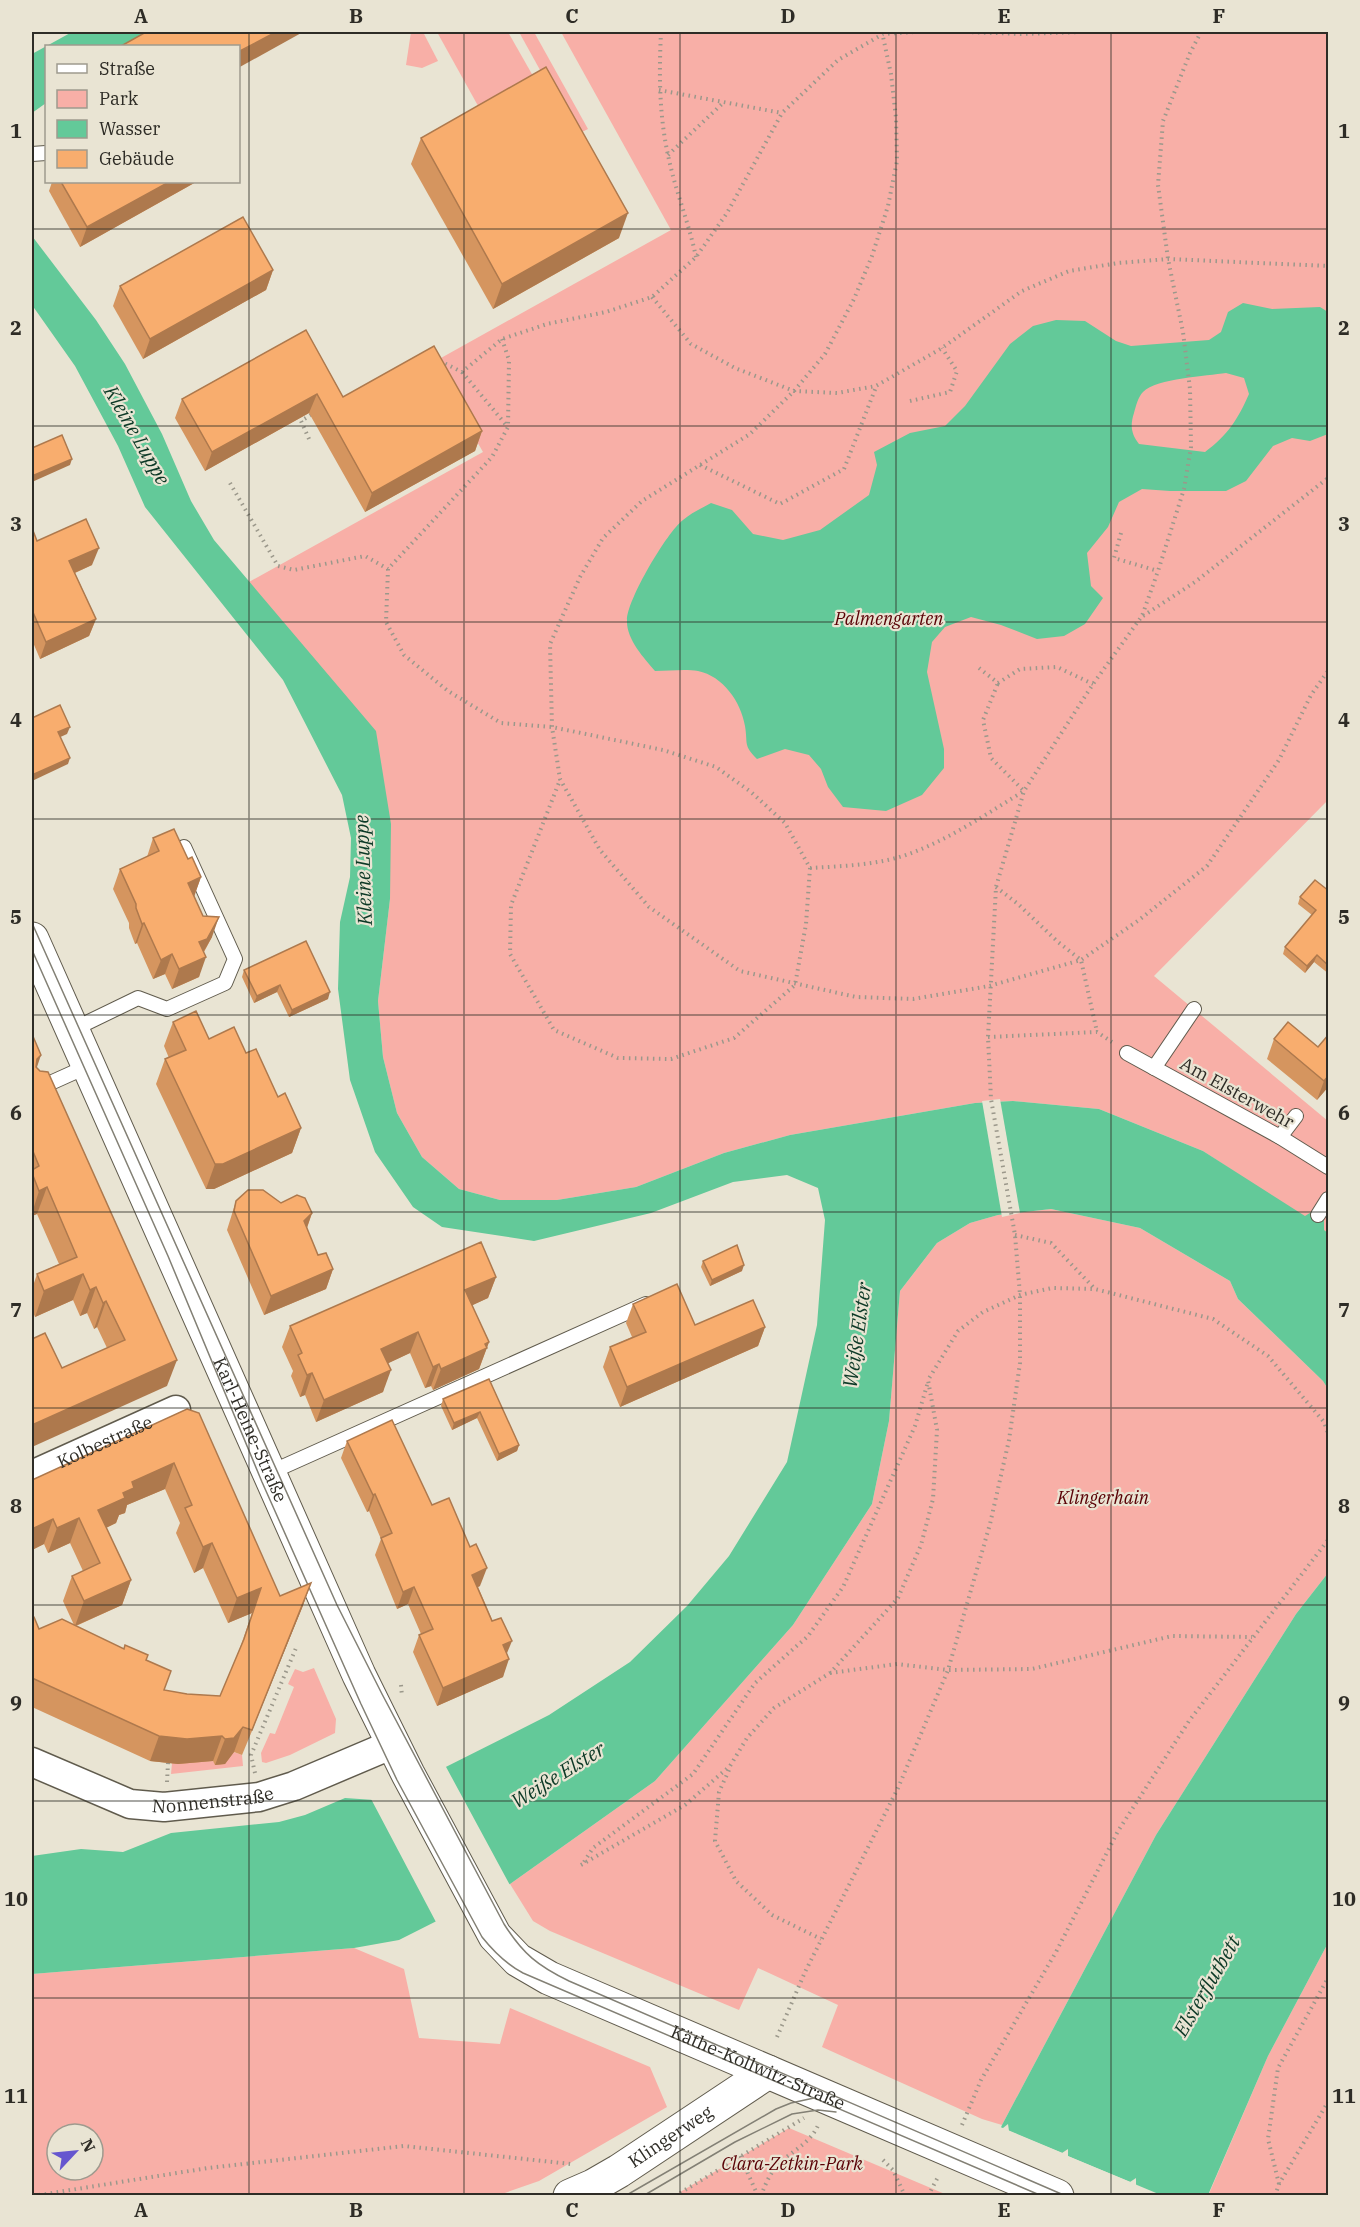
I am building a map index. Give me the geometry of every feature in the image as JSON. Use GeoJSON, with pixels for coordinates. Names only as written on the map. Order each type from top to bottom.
{"type":"FeatureCollection","features":[{"type":"Feature","properties":{"kind":"main road","name":"Karl-Heine-Straße"},"geometry":{"type":"LineString","coordinates":[[34,949],[72,1029],[343,1640],[408,1774],[482,1913]]}},
{"type":"Feature","properties":{"kind":"main road","name":"Käthe-Kollwitz-Straße"},"geometry":{"type":"LineString","coordinates":[[482,1913],[505,1948],[533,1971],[1056,2196]]}},
{"type":"Feature","properties":{"kind":"main road","name":"Klingerweg"},"geometry":{"type":"LineString","coordinates":[[573,2180],[593,2186],[768,2072]]}},
{"type":"Feature","properties":{"kind":"street","name":"Kolbestraße"},"geometry":{"type":"LineString","coordinates":[[32,1475],[176,1410]]}},
{"type":"Feature","properties":{"kind":"street","name":"Nonnenstraße"},"geometry":{"type":"LineString","coordinates":[[32,1762],[115,1799],[140,1805],[193,1805],[259,1797],[294,1786],[393,1744]]}},
{"type":"Feature","properties":{"kind":"lane"},"geometry":{"type":"LineString","coordinates":[[72,1029],[138,998],[167,1009],[225,983],[235,959],[184,847]]}},
{"type":"Feature","properties":{"kind":"lane"},"geometry":{"type":"LineString","coordinates":[[1154,1068],[1194,1009]]}},
{"type":"Feature","properties":{"kind":"lane","name":"Am Elsterwehr"},"geometry":{"type":"LineString","coordinates":[[1127,1053],[1280,1137],[1329,1167]]}},
{"type":"Feature","properties":{"kind":"lane"},"geometry":{"type":"LineString","coordinates":[[35,1090],[88,1066]]}},
{"type":"Feature","properties":{"kind":"lane"},"geometry":{"type":"LineString","coordinates":[[1280,1137],[1296,1116]]}},
{"type":"Feature","properties":{"kind":"lane"},"geometry":{"type":"LineString","coordinates":[[1318,1215],[1329,1199]]}},
{"type":"Feature","properties":{"kind":"lane"},"geometry":{"type":"LineString","coordinates":[[269,1473],[657,1299]]}},
{"type":"Feature","properties":{"kind":"path"},"geometry":{"type":"LineString","coordinates":[[661,32],[659,90],[668,155],[696,257]]}},
{"type":"Feature","properties":{"kind":"path"},"geometry":{"type":"LineString","coordinates":[[462,372],[502,339],[546,324],[606,312],[652,297],[696,257],[728,213],[782,113],[838,60],[883,33],[915,32]]}},
{"type":"Feature","properties":{"kind":"path"},"geometry":{"type":"LineString","coordinates":[[966,32],[1022,34],[1082,32]]}},
{"type":"Feature","properties":{"kind":"path"},"geometry":{"type":"LineString","coordinates":[[777,2037],[821,1939],[898,1788],[948,1670],[990,1524],[1009,1440],[1020,1363],[1020,1295],[1015,1235],[991,1099],[988,1037],[989,986],[996,887],[1024,791],[1093,684],[1142,616],[1184,489],[1191,447],[1190,389],[1183,332],[1168,259],[1158,185],[1163,121],[1190,53],[1201,32]]}},
{"type":"Feature","properties":{"kind":"path"},"geometry":{"type":"LineString","coordinates":[[883,33],[896,118],[897,161],[888,206],[872,256],[854,299],[825,354],[794,391],[750,434],[642,501],[603,538],[580,577],[550,644],[552,727],[560,779],[600,850],[649,907],[740,971],[856,998],[913,999],[989,986],[1081,960],[1138,920],[1207,866],[1279,760],[1311,695],[1329,671]]}},
{"type":"Feature","properties":{"kind":"path"},"geometry":{"type":"LineString","coordinates":[[659,90],[782,113]]}},
{"type":"Feature","properties":{"kind":"path"},"geometry":{"type":"LineString","coordinates":[[668,155],[724,102]]}},
{"type":"Feature","properties":{"kind":"path"},"geometry":{"type":"LineString","coordinates":[[652,297],[691,344],[735,368],[794,391],[837,393],[876,386],[942,348],[1023,291],[1069,271],[1118,263],[1168,259],[1329,266]]}},
{"type":"Feature","properties":{"kind":"path"},"geometry":{"type":"LineString","coordinates":[[502,339],[509,360],[508,427],[492,457],[388,569],[386,622],[404,655],[448,691],[501,723],[552,727],[663,750],[716,767],[751,792],[785,824],[810,868],[806,924],[795,985],[734,1038],[671,1059],[618,1058],[554,1030],[510,954],[510,935],[511,905],[560,779]]}},
{"type":"Feature","properties":{"kind":"path"},"geometry":{"type":"LineString","coordinates":[[910,401],[950,392],[957,370],[942,348]]}},
{"type":"Feature","properties":{"kind":"path"},"geometry":{"type":"LineString","coordinates":[[437,360],[462,372],[508,427]]}},
{"type":"Feature","properties":{"kind":"path"},"geometry":{"type":"LineString","coordinates":[[700,465],[780,504],[844,469],[876,386]]}},
{"type":"Feature","properties":{"kind":"path"},"geometry":{"type":"LineString","coordinates":[[309,439],[301,421],[315,413]]}},
{"type":"Feature","properties":{"kind":"path"},"geometry":{"type":"LineString","coordinates":[[1142,616],[1195,582],[1329,478]]}},
{"type":"Feature","properties":{"kind":"path"},"geometry":{"type":"LineString","coordinates":[[230,483],[278,566],[294,570],[365,556],[388,569]]}},
{"type":"Feature","properties":{"kind":"path"},"geometry":{"type":"LineString","coordinates":[[1121,533],[1114,558],[1158,571]]}},
{"type":"Feature","properties":{"kind":"path"},"geometry":{"type":"LineString","coordinates":[[1024,791],[991,758],[983,720],[998,683],[1020,669],[1057,667],[1093,684]]}},
{"type":"Feature","properties":{"kind":"path"},"geometry":{"type":"LineString","coordinates":[[979,668],[998,683]]}},
{"type":"Feature","properties":{"kind":"path"},"geometry":{"type":"LineString","coordinates":[[810,868],[863,864],[913,852],[968,825],[1024,791]]}},
{"type":"Feature","properties":{"kind":"path"},"geometry":{"type":"LineString","coordinates":[[996,887],[1081,960],[1097,1032]]}},
{"type":"Feature","properties":{"kind":"path"},"geometry":{"type":"LineString","coordinates":[[988,1037],[1097,1032],[1127,1053]]}},
{"type":"Feature","properties":{"kind":"path"},"geometry":{"type":"LineString","coordinates":[[1015,1235],[1051,1243],[1095,1290]]}},
{"type":"Feature","properties":{"kind":"path"},"geometry":{"type":"LineString","coordinates":[[730,1766],[685,1805],[581,1865],[593,1848],[693,1774],[755,1683],[808,1636],[843,1587],[915,1426],[928,1380],[958,1331],[982,1312],[1020,1295],[1052,1287],[1095,1290],[1213,1319],[1268,1356],[1324,1422],[1329,1432]]}},
{"type":"Feature","properties":{"kind":"path"},"geometry":{"type":"LineString","coordinates":[[821,1939],[772,1916],[736,1881],[716,1840],[719,1792],[730,1766],[747,1738],[774,1708],[830,1673],[898,1598],[921,1545],[933,1499],[937,1430],[928,1380]]}},
{"type":"Feature","properties":{"kind":"path"},"geometry":{"type":"LineString","coordinates":[[962,2123],[981,2080],[1056,1952],[1118,1831],[1189,1721],[1329,1540]]}},
{"type":"Feature","properties":{"kind":"path"},"geometry":{"type":"LineString","coordinates":[[830,1673],[897,1664],[948,1670],[1032,1669],[1172,1636],[1252,1637]]}},
{"type":"Feature","properties":{"kind":"path"},"geometry":{"type":"LineString","coordinates":[[259,1797],[251,1755],[296,1648]]}},
{"type":"Feature","properties":{"kind":"path"},"geometry":{"type":"LineString","coordinates":[[1279,2184],[1268,2139],[1278,2068],[1329,1978]]}},
{"type":"Feature","properties":{"kind":"path"},"geometry":{"type":"LineString","coordinates":[[1275,2196],[1279,2184],[1329,2102]]}},
{"type":"Feature","properties":{"kind":"path"},"geometry":{"type":"LineString","coordinates":[[675,2196],[811,2115]]}},
{"type":"Feature","properties":{"kind":"path"},"geometry":{"type":"LineString","coordinates":[[760,2196],[774,2169],[815,2133]]}},
{"type":"Feature","properties":{"kind":"path"},"geometry":{"type":"LineString","coordinates":[[33,2196],[208,2168],[404,2146],[573,2180]]}},
{"type":"Feature","properties":{"kind":"path"},"geometry":{"type":"LineString","coordinates":[[740,2156],[760,2196]]}},
{"type":"Feature","properties":{"kind":"path"},"geometry":{"type":"LineString","coordinates":[[883,2160],[893,2170],[905,2196]]}},
{"type":"Feature","properties":{"kind":"path"},"geometry":{"type":"LineString","coordinates":[[928,2196],[936,2181]]}},
{"type":"Feature","properties":{"kind":"green space"},"geometry":{"type":"Polygon","coordinates":[[[411,32],[423,32],[438,61],[422,68],[406,65],[411,32]]]}},
{"type":"Feature","properties":{"kind":"green space"},"geometry":{"type":"Polygon","coordinates":[[[437,32],[508,32],[537,83],[482,113],[437,32]]]}},
{"type":"Feature","properties":{"kind":"green space"},"geometry":{"type":"Polygon","coordinates":[[[519,32],[534,32],[588,129],[576,135],[519,32]]]}},
{"type":"Feature","properties":{"kind":"green space","name":"Palmengarten"},"geometry":{"type":"Polygon","coordinates":[[[561,32],[1328,32],[1328,800],[1154,976],[1328,1121],[1328,1233],[1203,1151],[1099,1109],[1013,1101],[975,1103],[790,1135],[724,1153],[636,1187],[557,1200],[500,1200],[459,1189],[422,1157],[397,1113],[383,1057],[378,1001],[390,899],[249,582],[483,452],[432,363],[671,230],[561,32]]]}},
{"type":"Feature","properties":{"kind":"green space","name":"Klingerhain"},"geometry":{"type":"Polygon","coordinates":[[[1051,1209],[1140,1228],[1230,1281],[1238,1299],[1323,1381],[1328,1389],[1328,1573],[1296,1614],[1156,1835],[1002,2125],[982,2119],[822,2047],[838,2005],[758,1968],[739,2010],[550,1931],[533,1921],[510,1884],[655,1781],[793,1625],[872,1504],[889,1421],[900,1291],[937,1243],[970,1223],[998,1215],[1051,1209]]]}},
{"type":"Feature","properties":{"kind":"green space"},"geometry":{"type":"Polygon","coordinates":[[[314,1668],[336,1719],[335,1733],[290,1755],[266,1763],[262,1762],[261,1753],[270,1733],[275,1734],[294,1687],[288,1684],[295,1669],[303,1672],[314,1668]]]}},
{"type":"Feature","properties":{"kind":"green space"},"geometry":{"type":"Polygon","coordinates":[[[231,1751],[242,1755],[243,1766],[171,1774],[172,1763],[213,1761],[216,1765],[231,1751]]]}},
{"type":"Feature","properties":{"kind":"green space"},"geometry":{"type":"Polygon","coordinates":[[[1328,1943],[1328,2195],[1208,2196],[1268,2056],[1328,1943]]]}},
{"type":"Feature","properties":{"kind":"green space"},"geometry":{"type":"Polygon","coordinates":[[[354,1948],[404,1969],[419,2038],[500,2044],[510,2008],[650,2067],[667,2107],[539,2181],[499,2195],[32,2196],[32,1974],[354,1948]]]}},
{"type":"Feature","properties":{"kind":"green space","name":"Clara-Zetkin-Park"},"geometry":{"type":"Polygon","coordinates":[[[789,2128],[945,2194],[948,2195],[675,2195],[789,2128]]]}},
{"type":"Feature","properties":{"kind":"water"},"geometry":{"type":"Polygon","coordinates":[[[72,32],[173,32],[149,45],[49,45],[72,32]]]}},
{"type":"Feature","properties":{"kind":"water"},"geometry":{"type":"Polygon","coordinates":[[[45,47],[45,104],[32,113],[32,54],[45,47]]]}},
{"type":"Feature","properties":{"kind":"water"},"geometry":{"type":"Polygon","coordinates":[[[32,236],[96,320],[125,364],[162,434],[191,501],[214,540],[376,731],[391,824],[390,899],[378,1001],[383,1057],[397,1113],[422,1157],[459,1189],[500,1200],[557,1200],[636,1187],[724,1153],[790,1135],[975,1103],[1013,1101],[1099,1109],[1203,1151],[1305,1216],[1313,1211],[1324,1218],[1324,1230],[1328,1233],[1328,1389],[1323,1381],[1238,1299],[1230,1281],[1140,1228],[1051,1209],[998,1215],[970,1223],[937,1243],[900,1291],[889,1421],[872,1504],[793,1625],[655,1781],[510,1884],[399,1940],[354,1948],[32,1974],[32,1856],[81,1849],[123,1852],[171,1833],[279,1822],[305,1815],[345,1798],[374,1800],[396,1792],[549,1715],[630,1662],[687,1606],[729,1556],[787,1462],[817,1325],[825,1220],[818,1188],[787,1175],[733,1182],[651,1213],[534,1241],[442,1227],[413,1207],[375,1152],[350,1080],[338,989],[340,922],[350,877],[351,838],[342,795],[283,680],[145,507],[118,446],[75,366],[32,305],[32,236]]]}},
{"type":"Feature","properties":{"kind":"water"},"geometry":{"type":"Polygon","coordinates":[[[1243,303],[1272,309],[1320,307],[1328,312],[1328,434],[1310,441],[1292,438],[1273,446],[1246,481],[1226,491],[1142,489],[1119,502],[1108,527],[1087,553],[1091,586],[1103,598],[1085,624],[1064,636],[1037,639],[1001,625],[971,617],[945,627],[932,642],[927,672],[944,749],[944,768],[922,795],[886,811],[843,807],[828,787],[821,769],[809,755],[785,749],[757,759],[748,747],[743,717],[735,699],[723,684],[698,671],[655,671],[629,634],[627,620],[629,610],[640,583],[658,552],[686,517],[711,503],[732,510],[753,534],[783,540],[820,530],[869,495],[877,465],[874,452],[910,433],[945,426],[965,406],[1010,344],[1033,326],[1056,320],[1085,321],[1116,341],[1131,346],[1209,340],[1221,332],[1228,312],[1243,303]],[[1226,373],[1170,381],[1150,387],[1141,394],[1136,405],[1132,422],[1134,437],[1139,444],[1205,452],[1226,433],[1241,411],[1249,394],[1244,378],[1226,373]]]}},
{"type":"Feature","properties":{"kind":"water","name":"Elsterflutbett"},"geometry":{"type":"Polygon","coordinates":[[[1328,1573],[1328,1943],[1268,2056],[1208,2195],[1132,2195],[1136,2178],[1130,2182],[1068,2156],[1068,2149],[1062,2153],[1009,2131],[1008,2124],[1003,2128],[972,2196],[1002,2125],[1156,1835],[1296,1614],[1328,1573]]]}},
{"type":"Feature","properties":{"kind":"pier"},"geometry":{"type":"Polygon","coordinates":[[[1000,1099],[1020,1213],[1002,1217],[982,1101],[1000,1099]]]}},
{"type":"Feature","properties":{"kind":"pier"},"geometry":{"type":"Polygon","coordinates":[[[445,1765],[511,1887],[437,1924],[370,1797],[395,1790],[445,1765]]]}},
{"type":"Feature","properties":{"kind":"pier"},"geometry":{"type":"Polygon","coordinates":[[[998,2126],[1006,2129],[978,2196],[969,2195],[998,2126]]]}},
{"type":"Feature","properties":{"kind":"pier"},"geometry":{"type":"Polygon","coordinates":[[[1006,2129],[1065,2154],[1048,2196],[980,2196],[1006,2129]]]}},
{"type":"Feature","properties":{"kind":"pier"},"geometry":{"type":"Polygon","coordinates":[[[1065,2155],[1133,2183],[1128,2196],[1049,2196],[1065,2155]]]}},
{"type":"Feature","properties":{"kind":"pier"},"geometry":{"type":"Polygon","coordinates":[[[1133,2183],[1137,2185],[1161,2195],[1129,2196],[1133,2183]]]}},
{"type":"Feature","properties":{"kind":"building"},"geometry":{"type":"Polygon","coordinates":[[[146,32],[276,32],[240,51],[240,45],[123,45],[146,32]]]}},
{"type":"Feature","properties":{"kind":"building"},"geometry":{"type":"Polygon","coordinates":[[[546,67],[628,213],[502,284],[421,138],[546,67]]]}},
{"type":"Feature","properties":{"kind":"building"},"geometry":{"type":"Polygon","coordinates":[[[62,183],[167,183],[87,227],[62,183]]]}},
{"type":"Feature","properties":{"kind":"building"},"geometry":{"type":"Polygon","coordinates":[[[243,217],[273,270],[150,339],[120,286],[243,217]]]}},
{"type":"Feature","properties":{"kind":"building"},"geometry":{"type":"Polygon","coordinates":[[[306,330],[343,397],[434,346],[482,431],[372,493],[317,394],[212,452],[182,399],[306,330]]]}},
{"type":"Feature","properties":{"kind":"building"},"geometry":{"type":"Polygon","coordinates":[[[62,435],[72,459],[32,476],[32,448],[62,435]]]}},
{"type":"Feature","properties":{"kind":"building"},"geometry":{"type":"Polygon","coordinates":[[[86,519],[99,548],[69,561],[96,619],[46,642],[32,610],[32,528],[37,541],[86,519]]]}},
{"type":"Feature","properties":{"kind":"building"},"geometry":{"type":"Polygon","coordinates":[[[60,705],[70,727],[58,732],[70,758],[32,775],[32,718],[60,705]]]}},
{"type":"Feature","properties":{"kind":"building"},"geometry":{"type":"Polygon","coordinates":[[[174,829],[188,859],[192,857],[201,877],[188,883],[203,916],[219,917],[207,939],[199,942],[206,957],[179,969],[172,954],[161,960],[144,923],[142,924],[136,904],[120,869],[159,851],[153,838],[174,829]]]}},
{"type":"Feature","properties":{"kind":"building"},"geometry":{"type":"Polygon","coordinates":[[[1315,880],[1329,891],[1329,966],[1317,955],[1307,966],[1285,947],[1316,910],[1300,897],[1315,880]]]}},
{"type":"Feature","properties":{"kind":"building"},"geometry":{"type":"Polygon","coordinates":[[[306,941],[330,992],[292,1010],[280,985],[257,996],[244,970],[306,941]]]}},
{"type":"Feature","properties":{"kind":"building"},"geometry":{"type":"Polygon","coordinates":[[[196,1011],[209,1039],[234,1027],[246,1053],[256,1049],[278,1097],[285,1093],[301,1128],[223,1164],[215,1164],[165,1059],[186,1050],[173,1022],[196,1011]]]}},
{"type":"Feature","properties":{"kind":"building"},"geometry":{"type":"Polygon","coordinates":[[[1288,1022],[1318,1047],[1329,1034],[1329,1075],[1324,1081],[1274,1039],[1288,1022]]]}},
{"type":"Feature","properties":{"kind":"building"},"geometry":{"type":"Polygon","coordinates":[[[32,1034],[41,1055],[37,1059],[36,1067],[40,1071],[48,1072],[177,1360],[32,1425],[32,1339],[45,1333],[62,1368],[125,1340],[106,1301],[103,1303],[96,1287],[90,1290],[83,1274],[44,1291],[37,1274],[77,1257],[47,1187],[39,1191],[32,1173],[32,1170],[39,1166],[32,1149],[32,1034]]]}},
{"type":"Feature","properties":{"kind":"building"},"geometry":{"type":"Polygon","coordinates":[[[248,1190],[263,1190],[281,1203],[297,1195],[305,1198],[312,1213],[304,1221],[318,1255],[326,1253],[333,1269],[271,1296],[234,1211],[236,1201],[248,1190]]]}},
{"type":"Feature","properties":{"kind":"building"},"geometry":{"type":"Polygon","coordinates":[[[481,1242],[496,1277],[465,1290],[489,1342],[485,1344],[487,1348],[441,1369],[439,1364],[433,1367],[418,1332],[381,1349],[391,1370],[324,1400],[312,1373],[307,1375],[298,1355],[302,1353],[290,1326],[481,1242]]]}},
{"type":"Feature","properties":{"kind":"building"},"geometry":{"type":"Polygon","coordinates":[[[737,1245],[744,1265],[712,1280],[703,1261],[737,1245]]]}},
{"type":"Feature","properties":{"kind":"building"},"geometry":{"type":"Polygon","coordinates":[[[677,1284],[695,1325],[753,1300],[765,1327],[627,1387],[610,1347],[646,1332],[633,1304],[677,1284]]]}},
{"type":"Feature","properties":{"kind":"building"},"geometry":{"type":"Polygon","coordinates":[[[489,1379],[519,1445],[499,1454],[480,1412],[454,1423],[443,1399],[489,1379]]]}},
{"type":"Feature","properties":{"kind":"building"},"geometry":{"type":"Polygon","coordinates":[[[187,1409],[199,1413],[280,1596],[311,1583],[252,1730],[243,1727],[234,1738],[225,1739],[222,1736],[187,1739],[159,1736],[32,1678],[32,1616],[39,1629],[62,1619],[124,1649],[125,1645],[148,1655],[146,1660],[171,1671],[164,1690],[220,1696],[244,1639],[261,1588],[237,1598],[212,1543],[203,1547],[185,1508],[192,1505],[174,1463],[132,1482],[134,1488],[123,1493],[125,1498],[98,1510],[131,1580],[84,1601],[72,1576],[100,1563],[79,1518],[57,1528],[53,1519],[32,1529],[32,1480],[187,1409]]]}},
{"type":"Feature","properties":{"kind":"building"},"geometry":{"type":"Polygon","coordinates":[[[392,1420],[432,1505],[449,1498],[470,1547],[476,1544],[487,1568],[472,1575],[492,1621],[501,1618],[512,1641],[503,1645],[509,1659],[443,1688],[419,1635],[433,1629],[414,1587],[403,1592],[381,1538],[392,1533],[375,1494],[373,1495],[347,1441],[392,1420]]]}},
{"type":"Feature","properties":{"kind":"tram line"},"geometry":{"type":"LineString","coordinates":[[32,923],[337,1605],[504,1924],[518,1943],[548,1970],[569,1981],[1066,2196]]}},
{"type":"Feature","properties":{"kind":"tram line"},"geometry":{"type":"LineString","coordinates":[[32,950],[168,1256],[262,1482],[361,1704],[397,1780],[482,1937],[511,1966],[523,1973],[1042,2196]]}},
{"type":"Feature","properties":{"kind":"tram line"},"geometry":{"type":"LineString","coordinates":[[625,2196],[776,2109],[814,2098]]}},
{"type":"Feature","properties":{"kind":"tram line"},"geometry":{"type":"LineString","coordinates":[[643,2196],[735,2142],[792,2114],[818,2110],[836,2112]]}},
{"type":"Feature","properties":{"kind":"water label","name":"Kleine Luppe"},"geometry":{"type":"Point","coordinates":[137,435]}},
{"type":"Feature","properties":{"kind":"water label","name":"Kleine Luppe"},"geometry":{"type":"Point","coordinates":[363,870]}},
{"type":"Feature","properties":{"kind":"water label","name":"Weiße Elster"},"geometry":{"type":"Point","coordinates":[857,1335]}},
{"type":"Feature","properties":{"kind":"water label","name":"Weiße Elster"},"geometry":{"type":"Point","coordinates":[558,1775]}}]}
